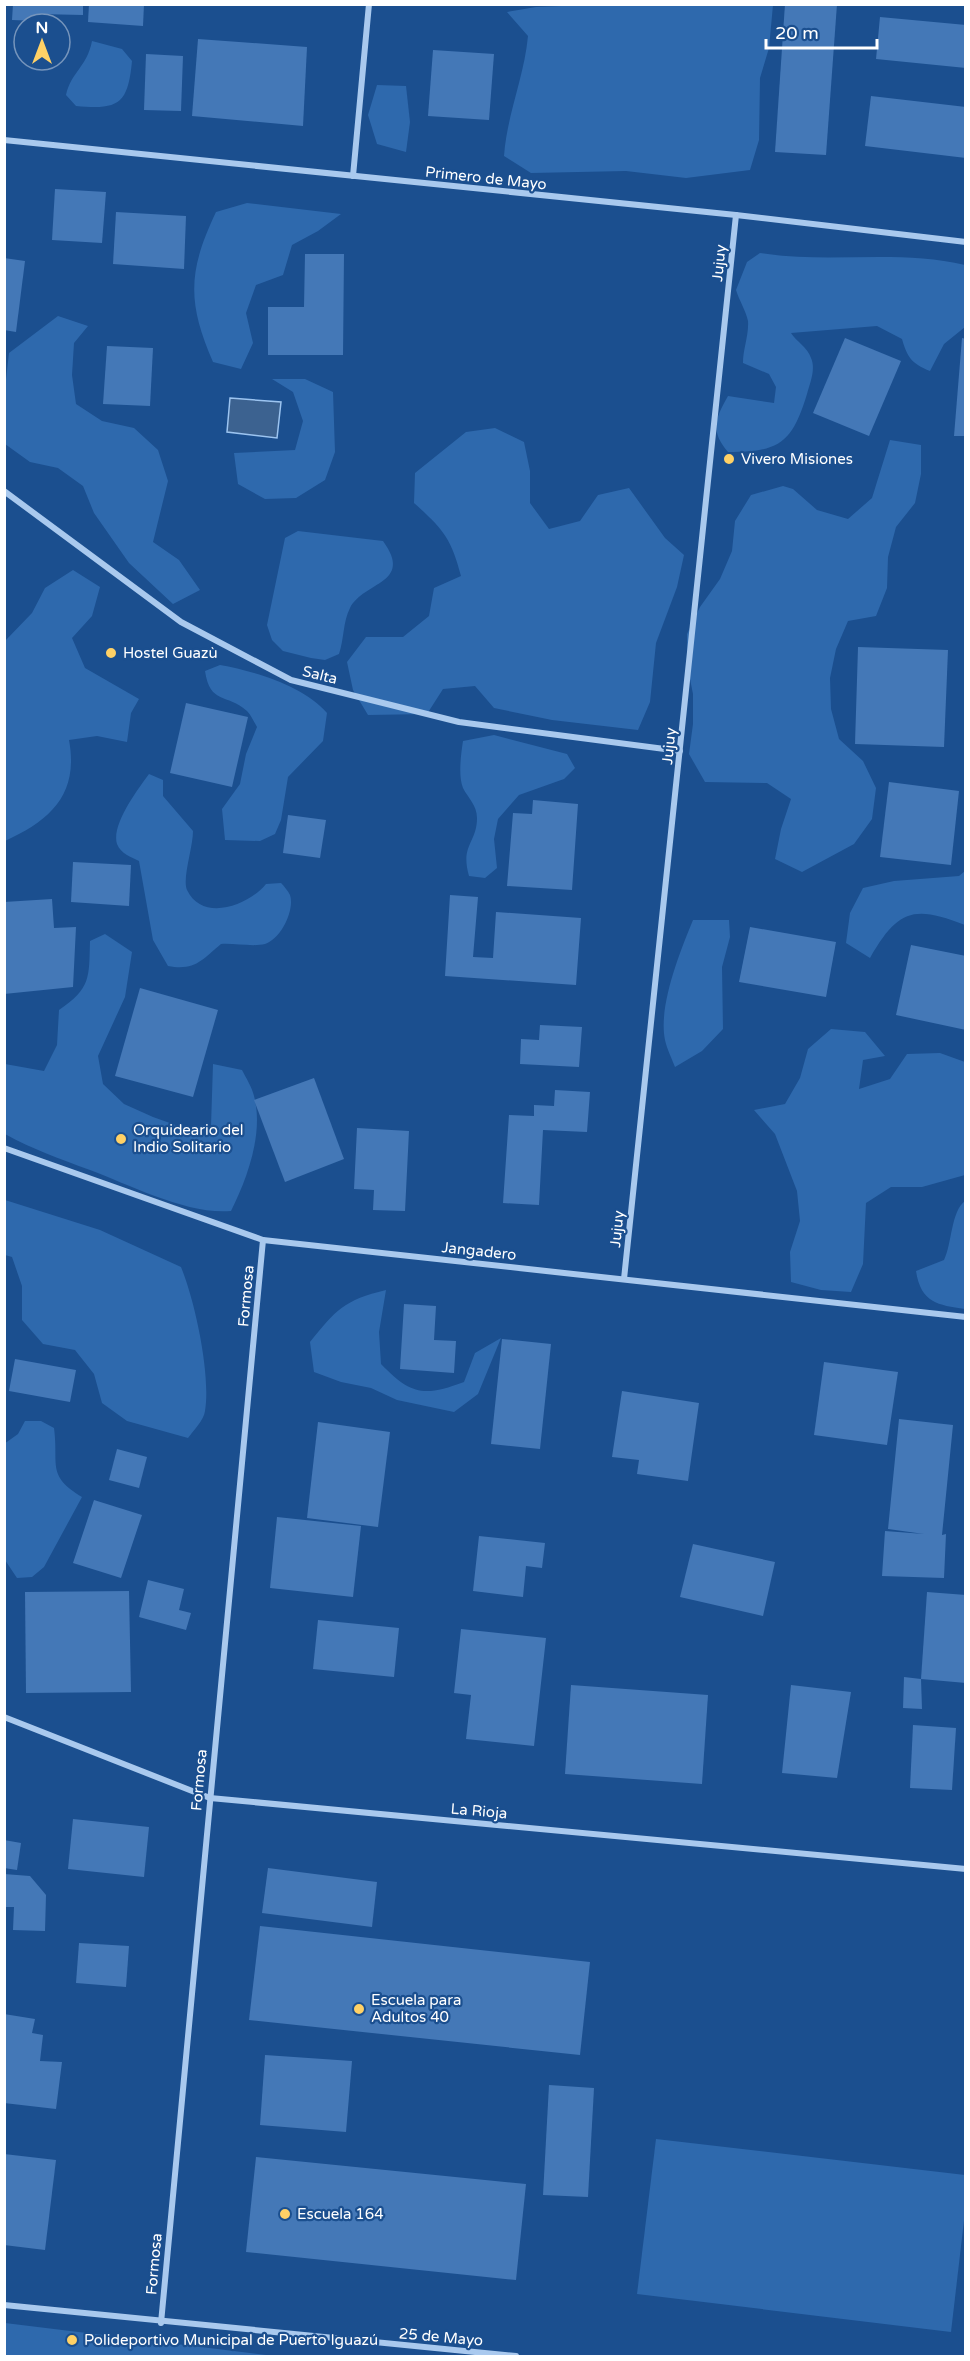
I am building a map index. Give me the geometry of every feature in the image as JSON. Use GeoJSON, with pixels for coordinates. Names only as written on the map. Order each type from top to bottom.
{"type":"FeatureCollection","features":[{"type":"Feature","properties":{"kind":"street"},"geometry":{"type":"LineString","coordinates":[[353,176],[369,4]]}},
{"type":"Feature","properties":{"kind":"street","name":"Primero de Mayo"},"geometry":{"type":"LineString","coordinates":[[4,140],[736,215],[966,242]]}},
{"type":"Feature","properties":{"kind":"street","name":"Jujuy"},"geometry":{"type":"LineString","coordinates":[[624,1279],[736,215]]}},
{"type":"Feature","properties":{"kind":"street","name":"Salta"},"geometry":{"type":"LineString","coordinates":[[4,491],[182,622],[291,680],[459,722],[681,751]]}},
{"type":"Feature","properties":{"kind":"street","name":"Jangadero"},"geometry":{"type":"LineString","coordinates":[[4,1148],[263,1240],[966,1317]]}},
{"type":"Feature","properties":{"kind":"street","name":"Formosa"},"geometry":{"type":"LineString","coordinates":[[161,2323],[263,1240]]}},
{"type":"Feature","properties":{"kind":"street","name":"La Rioja"},"geometry":{"type":"LineString","coordinates":[[4,1717],[210,1798],[966,1869]]}},
{"type":"Feature","properties":{"kind":"street","name":"25 de Mayo"},"geometry":{"type":"LineString","coordinates":[[4,2305],[161,2323],[514,2356]]}},
{"type":"Feature","properties":{"kind":"shaded area"},"geometry":{"type":"Polygon","coordinates":[[[610,4],[773,5],[769,48],[760,78],[759,140],[750,170],[686,178],[626,171],[531,173],[504,156],[508,125],[523,67],[528,36],[507,12],[536,7],[610,4]]]}},
{"type":"Feature","properties":{"kind":"shaded area"},"geometry":{"type":"Polygon","coordinates":[[[92,41],[122,49],[132,61],[128,87],[119,101],[112,105],[76,106],[66,95],[71,81],[87,57],[92,41]]]}},
{"type":"Feature","properties":{"kind":"shaded area"},"geometry":{"type":"Polygon","coordinates":[[[377,85],[406,86],[410,122],[406,152],[377,144],[368,115],[377,85]]]}},
{"type":"Feature","properties":{"kind":"shaded area"},"geometry":{"type":"Polygon","coordinates":[[[247,203],[341,214],[318,231],[292,245],[283,275],[256,285],[246,313],[253,343],[241,369],[213,362],[199,322],[194,287],[200,252],[216,212],[247,203]]]}},
{"type":"Feature","properties":{"kind":"shaded area"},"geometry":{"type":"Polygon","coordinates":[[[760,253],[811,257],[915,258],[965,265],[965,327],[944,344],[930,371],[911,359],[902,339],[877,326],[791,333],[807,351],[813,367],[807,394],[796,424],[789,434],[772,447],[746,452],[728,452],[722,445],[716,425],[728,396],[774,403],[776,387],[769,374],[743,363],[748,321],[736,290],[747,262],[760,253]]]}},
{"type":"Feature","properties":{"kind":"shaded area"},"geometry":{"type":"Polygon","coordinates":[[[58,316],[88,326],[74,343],[72,375],[76,404],[102,421],[134,428],[158,450],[168,481],[153,542],[179,560],[200,590],[173,604],[129,563],[94,513],[83,486],[58,468],[30,462],[5,444],[5,388],[9,353],[58,316]]]}},
{"type":"Feature","properties":{"kind":"shaded area"},"geometry":{"type":"Polygon","coordinates":[[[272,379],[305,379],[333,392],[335,452],[325,480],[296,498],[265,499],[238,484],[234,453],[295,450],[303,421],[293,392],[272,379]]]}},
{"type":"Feature","properties":{"kind":"shaded area"},"geometry":{"type":"Polygon","coordinates":[[[230,398],[281,402],[277,438],[227,432],[230,398]]]}},
{"type":"Feature","properties":{"kind":"shaded area"},"geometry":{"type":"Polygon","coordinates":[[[495,428],[524,442],[530,471],[530,503],[549,529],[580,521],[598,495],[629,488],[665,538],[684,555],[677,587],[656,643],[650,702],[638,730],[552,720],[494,708],[475,686],[443,689],[427,714],[368,715],[353,690],[347,662],[366,637],[403,637],[429,616],[434,588],[461,576],[454,552],[445,535],[414,503],[415,473],[466,432],[495,428]]]}},
{"type":"Feature","properties":{"kind":"shaded area"},"geometry":{"type":"Polygon","coordinates":[[[890,440],[921,445],[921,474],[915,503],[896,527],[888,557],[887,588],[876,616],[848,621],[836,649],[830,678],[831,709],[839,739],[863,761],[876,788],[872,819],[854,844],[802,872],[775,859],[781,829],[791,799],[767,783],[705,782],[689,754],[693,724],[693,694],[687,664],[687,634],[700,607],[720,579],[732,551],[735,521],[751,495],[783,486],[793,489],[817,510],[848,519],[872,498],[890,440]]]}},
{"type":"Feature","properties":{"kind":"shaded area"},"geometry":{"type":"Polygon","coordinates":[[[298,531],[383,541],[391,555],[393,566],[390,574],[365,592],[350,608],[339,654],[325,660],[283,651],[272,640],[267,625],[285,538],[298,531]]]}},
{"type":"Feature","properties":{"kind":"shaded area"},"geometry":{"type":"Polygon","coordinates":[[[73,570],[100,587],[92,616],[72,638],[85,668],[139,699],[131,713],[127,742],[97,736],[69,740],[70,776],[58,803],[36,824],[5,841],[5,641],[32,613],[45,588],[73,570]]]}},
{"type":"Feature","properties":{"kind":"shaded area"},"geometry":{"type":"Polygon","coordinates":[[[220,665],[278,681],[305,695],[327,713],[323,741],[288,777],[281,820],[275,834],[260,841],[225,840],[222,809],[240,784],[246,754],[257,727],[247,711],[215,694],[211,689],[205,671],[220,665]]]}},
{"type":"Feature","properties":{"kind":"shaded area"},"geometry":{"type":"Polygon","coordinates":[[[494,735],[567,754],[575,768],[564,779],[519,795],[498,819],[494,839],[497,868],[485,878],[469,876],[466,857],[476,826],[477,813],[463,788],[460,765],[463,741],[494,735]]]}},
{"type":"Feature","properties":{"kind":"shaded area"},"geometry":{"type":"Polygon","coordinates":[[[149,774],[163,780],[163,796],[193,831],[186,885],[194,900],[204,906],[226,907],[249,898],[266,884],[281,883],[287,890],[291,901],[289,916],[271,941],[260,945],[221,944],[198,963],[185,967],[168,966],[153,940],[139,861],[121,850],[116,836],[127,807],[149,774]]]}},
{"type":"Feature","properties":{"kind":"shaded area"},"geometry":{"type":"Polygon","coordinates":[[[965,871],[965,925],[933,915],[909,916],[889,929],[870,958],[846,943],[850,913],[863,888],[894,881],[959,876],[965,871]]]}},
{"type":"Feature","properties":{"kind":"shaded area"},"geometry":{"type":"Polygon","coordinates":[[[693,920],[729,920],[730,937],[722,967],[723,1029],[702,1051],[675,1067],[665,1040],[665,1011],[672,979],[693,920]]]}},
{"type":"Feature","properties":{"kind":"shaded area"},"geometry":{"type":"Polygon","coordinates":[[[105,934],[132,952],[125,997],[98,1056],[103,1084],[124,1104],[181,1127],[211,1126],[213,1064],[242,1070],[250,1086],[257,1110],[255,1140],[243,1185],[231,1211],[196,1208],[159,1198],[46,1154],[5,1134],[5,1064],[44,1071],[57,1045],[59,1010],[83,988],[88,973],[90,941],[105,934]]]}},
{"type":"Feature","properties":{"kind":"shaded area"},"geometry":{"type":"Polygon","coordinates":[[[831,1029],[865,1032],[885,1056],[863,1060],[859,1089],[890,1079],[907,1054],[940,1053],[965,1062],[965,1175],[922,1187],[891,1187],[866,1203],[863,1264],[851,1292],[821,1290],[791,1282],[790,1252],[800,1221],[797,1191],[775,1134],[754,1110],[785,1104],[800,1078],[808,1049],[831,1029]]]}},
{"type":"Feature","properties":{"kind":"shaded area"},"geometry":{"type":"Polygon","coordinates":[[[5,1200],[100,1230],[181,1267],[192,1299],[201,1338],[206,1378],[204,1414],[188,1438],[127,1421],[102,1403],[94,1374],[75,1350],[43,1344],[22,1320],[22,1286],[12,1257],[5,1255],[5,1200]]]}},
{"type":"Feature","properties":{"kind":"shaded area"},"geometry":{"type":"Polygon","coordinates":[[[965,1201],[965,1309],[939,1304],[932,1300],[922,1290],[916,1271],[944,1260],[954,1220],[960,1206],[965,1201]]]}},
{"type":"Feature","properties":{"kind":"shaded area"},"geometry":{"type":"Polygon","coordinates":[[[386,1290],[379,1332],[381,1364],[410,1387],[428,1391],[464,1382],[475,1353],[501,1338],[478,1394],[454,1412],[397,1400],[371,1388],[341,1382],[314,1372],[310,1342],[334,1314],[350,1302],[386,1290]]]}},
{"type":"Feature","properties":{"kind":"shaded area"},"geometry":{"type":"Polygon","coordinates":[[[25,1421],[41,1421],[54,1428],[56,1468],[63,1482],[82,1497],[44,1567],[32,1577],[17,1578],[5,1560],[4,1444],[18,1434],[25,1421]]]}},
{"type":"Feature","properties":{"kind":"shaded area"},"geometry":{"type":"Polygon","coordinates":[[[656,2139],[965,2175],[965,2212],[951,2332],[637,2294],[656,2139]]]}},
{"type":"Feature","properties":{"kind":"shaded area","name":"Polideportivo Municipal de Puerto Iguazú"},"geometry":{"type":"Polygon","coordinates":[[[5,2323],[274,2356],[5,2356],[5,2323]]]}},
{"type":"Feature","properties":{"kind":"building"},"geometry":{"type":"Polygon","coordinates":[[[13,4],[83,4],[83,15],[72,15],[72,12],[12,12],[13,4]]]}},
{"type":"Feature","properties":{"kind":"building"},"geometry":{"type":"Polygon","coordinates":[[[89,4],[144,4],[143,26],[88,22],[89,4]]]}},
{"type":"Feature","properties":{"kind":"building"},"geometry":{"type":"Polygon","coordinates":[[[785,4],[837,4],[826,155],[775,152],[785,4]]]}},
{"type":"Feature","properties":{"kind":"building"},"geometry":{"type":"Polygon","coordinates":[[[880,17],[966,25],[966,68],[876,59],[880,17]]]}},
{"type":"Feature","properties":{"kind":"building"},"geometry":{"type":"Polygon","coordinates":[[[198,39],[307,47],[303,126],[192,116],[198,39]]]}},
{"type":"Feature","properties":{"kind":"building"},"geometry":{"type":"Polygon","coordinates":[[[433,50],[494,54],[489,120],[428,116],[433,50]]]}},
{"type":"Feature","properties":{"kind":"building"},"geometry":{"type":"Polygon","coordinates":[[[146,54],[183,56],[181,111],[144,110],[146,54]]]}},
{"type":"Feature","properties":{"kind":"building"},"geometry":{"type":"Polygon","coordinates":[[[871,96],[966,107],[966,158],[865,146],[871,96]]]}},
{"type":"Feature","properties":{"kind":"building"},"geometry":{"type":"Polygon","coordinates":[[[55,189],[106,192],[102,243],[52,240],[55,189]]]}},
{"type":"Feature","properties":{"kind":"building"},"geometry":{"type":"Polygon","coordinates":[[[116,212],[186,216],[184,269],[113,264],[116,212]]]}},
{"type":"Feature","properties":{"kind":"building"},"geometry":{"type":"Polygon","coordinates":[[[305,254],[344,254],[343,355],[268,355],[268,307],[304,307],[305,254]]]}},
{"type":"Feature","properties":{"kind":"building"},"geometry":{"type":"Polygon","coordinates":[[[4,258],[25,261],[16,332],[4,330],[4,258]]]}},
{"type":"Feature","properties":{"kind":"building"},"geometry":{"type":"Polygon","coordinates":[[[845,338],[901,361],[869,436],[813,413],[845,338]]]}},
{"type":"Feature","properties":{"kind":"building"},"geometry":{"type":"Polygon","coordinates":[[[962,338],[966,339],[966,436],[954,436],[962,338]]]}},
{"type":"Feature","properties":{"kind":"building"},"geometry":{"type":"Polygon","coordinates":[[[107,346],[153,348],[150,406],[103,404],[107,346]]]}},
{"type":"Feature","properties":{"kind":"building"},"geometry":{"type":"Polygon","coordinates":[[[858,647],[948,650],[944,747],[855,744],[858,647]]]}},
{"type":"Feature","properties":{"kind":"building"},"geometry":{"type":"Polygon","coordinates":[[[186,703],[248,717],[232,787],[170,773],[186,703]]]}},
{"type":"Feature","properties":{"kind":"building"},"geometry":{"type":"Polygon","coordinates":[[[889,782],[959,791],[951,865],[880,857],[889,782]]]}},
{"type":"Feature","properties":{"kind":"building"},"geometry":{"type":"Polygon","coordinates":[[[533,800],[578,804],[572,890],[507,886],[513,813],[532,814],[533,800]]]}},
{"type":"Feature","properties":{"kind":"building"},"geometry":{"type":"Polygon","coordinates":[[[288,815],[326,820],[320,858],[283,853],[288,815]]]}},
{"type":"Feature","properties":{"kind":"building"},"geometry":{"type":"Polygon","coordinates":[[[73,862],[131,865],[129,906],[71,902],[73,862]]]}},
{"type":"Feature","properties":{"kind":"building"},"geometry":{"type":"Polygon","coordinates":[[[450,895],[478,897],[473,957],[493,958],[496,912],[581,918],[576,985],[445,976],[450,895]]]}},
{"type":"Feature","properties":{"kind":"building"},"geometry":{"type":"Polygon","coordinates":[[[52,899],[54,928],[76,927],[73,987],[4,994],[4,902],[52,899]]]}},
{"type":"Feature","properties":{"kind":"building"},"geometry":{"type":"Polygon","coordinates":[[[750,927],[836,942],[826,997],[739,982],[750,927]]]}},
{"type":"Feature","properties":{"kind":"building"},"geometry":{"type":"Polygon","coordinates":[[[911,945],[966,956],[966,1030],[896,1015],[911,945]]]}},
{"type":"Feature","properties":{"kind":"building"},"geometry":{"type":"Polygon","coordinates":[[[140,988],[218,1010],[193,1097],[115,1076],[140,988]]]}},
{"type":"Feature","properties":{"kind":"building"},"geometry":{"type":"Polygon","coordinates":[[[540,1025],[582,1027],[579,1067],[520,1064],[521,1039],[539,1040],[540,1025]]]}},
{"type":"Feature","properties":{"kind":"building"},"geometry":{"type":"Polygon","coordinates":[[[314,1078],[344,1159],[285,1182],[254,1100],[314,1078]]]}},
{"type":"Feature","properties":{"kind":"building"},"geometry":{"type":"Polygon","coordinates":[[[555,1090],[590,1092],[587,1132],[543,1130],[539,1205],[503,1203],[509,1115],[534,1116],[534,1105],[554,1106],[555,1090]]]}},
{"type":"Feature","properties":{"kind":"building"},"geometry":{"type":"Polygon","coordinates":[[[357,1128],[409,1131],[405,1211],[373,1210],[374,1190],[354,1189],[357,1128]]]}},
{"type":"Feature","properties":{"kind":"building"},"geometry":{"type":"Polygon","coordinates":[[[404,1304],[436,1306],[434,1340],[456,1341],[454,1373],[400,1369],[404,1304]]]}},
{"type":"Feature","properties":{"kind":"building"},"geometry":{"type":"Polygon","coordinates":[[[502,1339],[551,1344],[540,1449],[491,1444],[502,1339]]]}},
{"type":"Feature","properties":{"kind":"building"},"geometry":{"type":"Polygon","coordinates":[[[15,1359],[76,1370],[70,1402],[9,1391],[15,1359]]]}},
{"type":"Feature","properties":{"kind":"building"},"geometry":{"type":"Polygon","coordinates":[[[824,1362],[898,1372],[887,1445],[814,1435],[824,1362]]]}},
{"type":"Feature","properties":{"kind":"building"},"geometry":{"type":"Polygon","coordinates":[[[622,1391],[699,1403],[688,1481],[637,1474],[639,1460],[612,1457],[622,1391]]]}},
{"type":"Feature","properties":{"kind":"building"},"geometry":{"type":"Polygon","coordinates":[[[899,1419],[953,1425],[942,1535],[946,1534],[944,1578],[882,1576],[885,1531],[924,1534],[888,1529],[899,1419]]]}},
{"type":"Feature","properties":{"kind":"building"},"geometry":{"type":"Polygon","coordinates":[[[318,1422],[390,1432],[378,1527],[307,1518],[318,1422]]]}},
{"type":"Feature","properties":{"kind":"building"},"geometry":{"type":"Polygon","coordinates":[[[117,1449],[147,1457],[139,1488],[109,1480],[117,1449]]]}},
{"type":"Feature","properties":{"kind":"building"},"geometry":{"type":"Polygon","coordinates":[[[94,1500],[142,1515],[121,1578],[73,1563],[94,1500]]]}},
{"type":"Feature","properties":{"kind":"building"},"geometry":{"type":"Polygon","coordinates":[[[277,1517],[361,1526],[353,1597],[270,1588],[277,1517]]]}},
{"type":"Feature","properties":{"kind":"building"},"geometry":{"type":"Polygon","coordinates":[[[479,1536],[545,1543],[542,1568],[526,1566],[523,1597],[473,1591],[479,1536]]]}},
{"type":"Feature","properties":{"kind":"building"},"geometry":{"type":"Polygon","coordinates":[[[693,1544],[775,1562],[763,1616],[680,1597],[693,1544]]]}},
{"type":"Feature","properties":{"kind":"building"},"geometry":{"type":"Polygon","coordinates":[[[148,1580],[184,1589],[179,1610],[191,1613],[186,1630],[139,1617],[148,1580]]]}},
{"type":"Feature","properties":{"kind":"building"},"geometry":{"type":"Polygon","coordinates":[[[129,1591],[131,1692],[26,1693],[25,1592],[129,1591]]]}},
{"type":"Feature","properties":{"kind":"building"},"geometry":{"type":"Polygon","coordinates":[[[927,1592],[966,1595],[966,1683],[921,1679],[927,1592]]]}},
{"type":"Feature","properties":{"kind":"building"},"geometry":{"type":"Polygon","coordinates":[[[318,1620],[399,1628],[394,1677],[313,1669],[318,1620]]]}},
{"type":"Feature","properties":{"kind":"building"},"geometry":{"type":"Polygon","coordinates":[[[461,1629],[546,1638],[534,1746],[466,1739],[471,1695],[454,1693],[461,1629]]]}},
{"type":"Feature","properties":{"kind":"building"},"geometry":{"type":"Polygon","coordinates":[[[904,1677],[921,1679],[922,1709],[903,1708],[904,1677]]]}},
{"type":"Feature","properties":{"kind":"building"},"geometry":{"type":"Polygon","coordinates":[[[571,1685],[708,1695],[702,1784],[565,1774],[571,1685]]]}},
{"type":"Feature","properties":{"kind":"building"},"geometry":{"type":"Polygon","coordinates":[[[791,1685],[851,1692],[837,1778],[782,1773],[791,1685]]]}},
{"type":"Feature","properties":{"kind":"building"},"geometry":{"type":"Polygon","coordinates":[[[913,1725],[956,1728],[952,1790],[910,1788],[913,1725]]]}},
{"type":"Feature","properties":{"kind":"building"},"geometry":{"type":"Polygon","coordinates":[[[73,1819],[149,1827],[144,1877],[68,1869],[73,1819]]]}},
{"type":"Feature","properties":{"kind":"building"},"geometry":{"type":"Polygon","coordinates":[[[4,1840],[21,1843],[17,1870],[4,1868],[4,1840]]]}},
{"type":"Feature","properties":{"kind":"building"},"geometry":{"type":"Polygon","coordinates":[[[268,1868],[377,1882],[372,1927],[262,1913],[268,1868]]]}},
{"type":"Feature","properties":{"kind":"building"},"geometry":{"type":"Polygon","coordinates":[[[4,1874],[30,1876],[46,1895],[45,1931],[13,1930],[14,1907],[4,1907],[4,1874]]]}},
{"type":"Feature","properties":{"kind":"building"},"geometry":{"type":"Polygon","coordinates":[[[260,1926],[590,1962],[580,2055],[249,2020],[260,1926]]]}},
{"type":"Feature","properties":{"kind":"building"},"geometry":{"type":"Polygon","coordinates":[[[79,1943],[129,1946],[126,1987],[76,1983],[79,1943]]]}},
{"type":"Feature","properties":{"kind":"building"},"geometry":{"type":"Polygon","coordinates":[[[4,2014],[35,2019],[32,2033],[43,2035],[40,2061],[62,2062],[56,2109],[4,2103],[4,2014]]]}},
{"type":"Feature","properties":{"kind":"building"},"geometry":{"type":"Polygon","coordinates":[[[265,2055],[352,2061],[346,2132],[260,2125],[265,2055]]]}},
{"type":"Feature","properties":{"kind":"building"},"geometry":{"type":"Polygon","coordinates":[[[549,2085],[594,2088],[588,2197],[543,2195],[549,2085]]]}},
{"type":"Feature","properties":{"kind":"building"},"geometry":{"type":"Polygon","coordinates":[[[4,2154],[56,2160],[45,2250],[4,2245],[4,2154]]]}},
{"type":"Feature","properties":{"kind":"building"},"geometry":{"type":"Polygon","coordinates":[[[256,2157],[526,2184],[516,2280],[246,2252],[256,2157]]]}},
{"type":"Feature","properties":{"kind":"place","name":"Vivero Misiones"},"geometry":{"type":"Point","coordinates":[729,459]}},
{"type":"Feature","properties":{"kind":"place","name":"Hostel Guazù"},"geometry":{"type":"Point","coordinates":[111,653]}},
{"type":"Feature","properties":{"kind":"place","name":"Orquideario del Indio Solitario"},"geometry":{"type":"Point","coordinates":[121,1139]}},
{"type":"Feature","properties":{"kind":"place","name":"Escuela para Adultos 40"},"geometry":{"type":"Point","coordinates":[359,2009]}},
{"type":"Feature","properties":{"kind":"place","name":"Escuela 164"},"geometry":{"type":"Point","coordinates":[285,2214]}},
{"type":"Feature","properties":{"kind":"place","name":"Polideportivo Municipal de Puerto Iguazú"},"geometry":{"type":"Point","coordinates":[72,2340]}}]}
